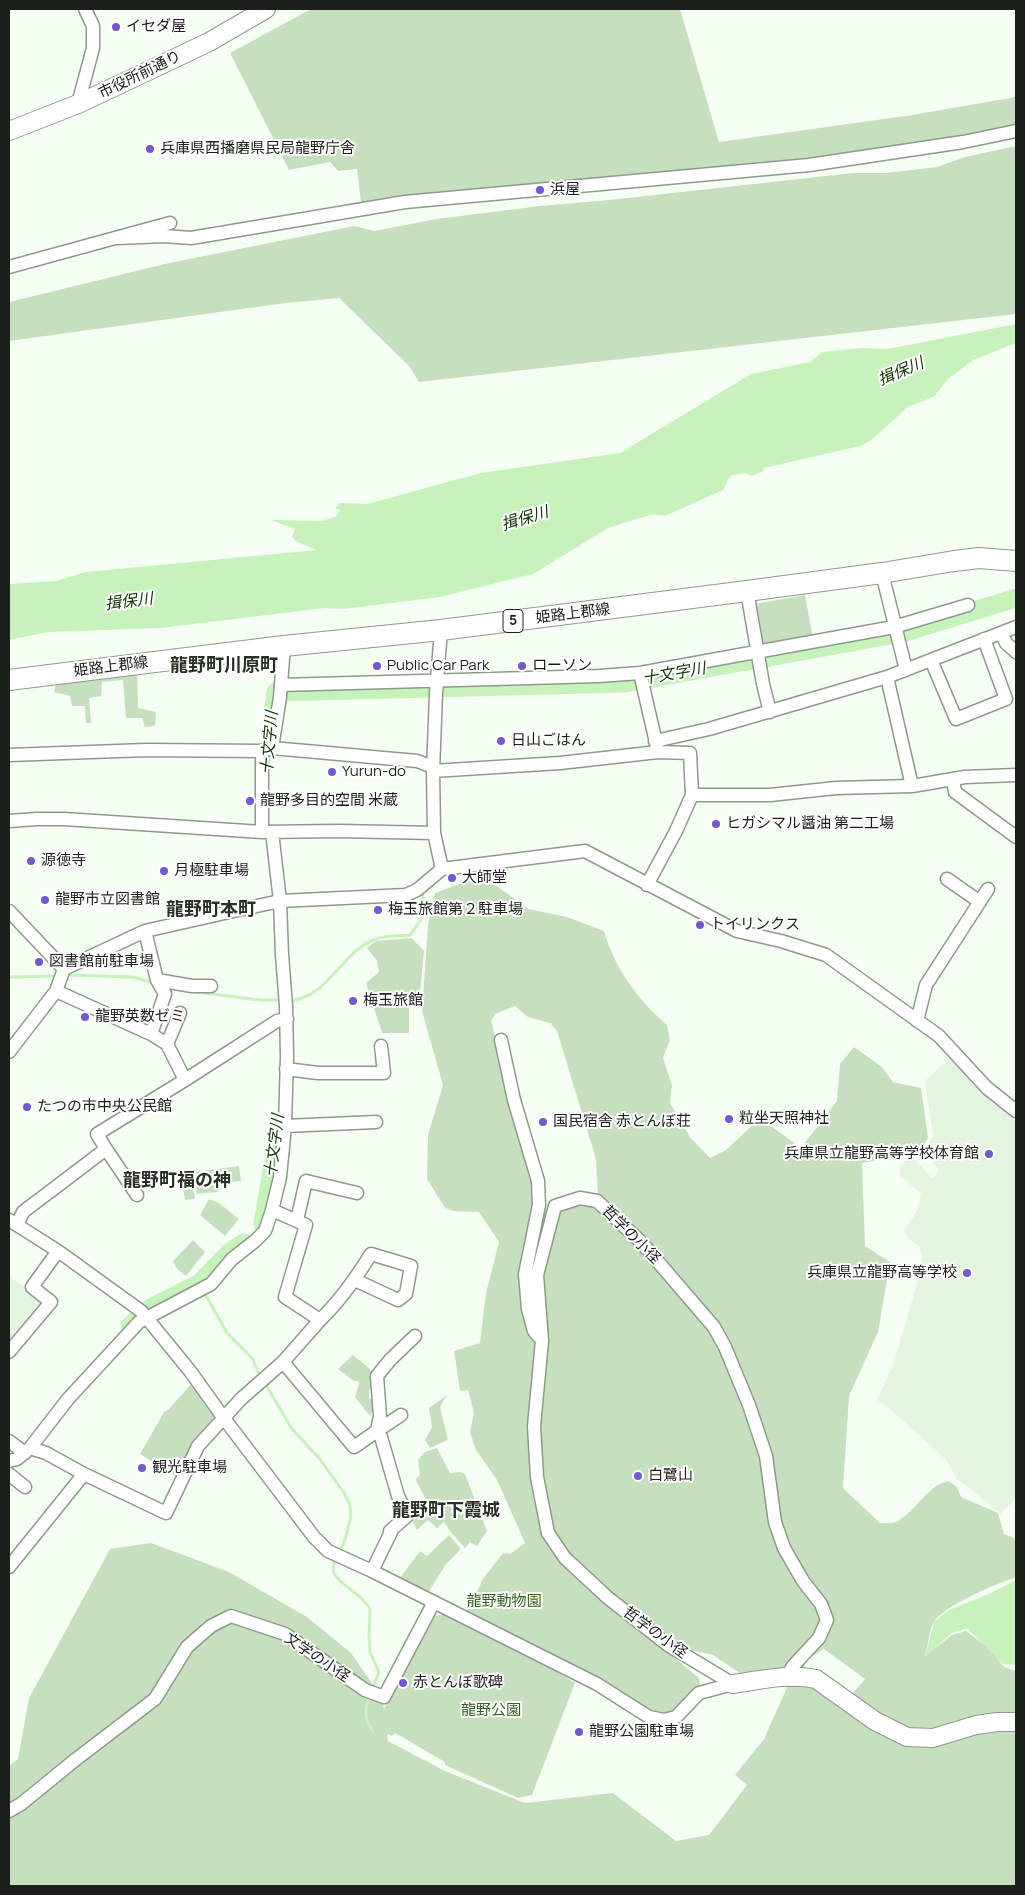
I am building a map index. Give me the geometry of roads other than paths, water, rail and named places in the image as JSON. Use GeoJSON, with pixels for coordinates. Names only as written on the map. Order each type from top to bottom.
{"type":"FeatureCollection","features":[{"type":"Feature","properties":{"kind":"main road","name":"姫路上郡線"},"geometry":{"type":"LineString","coordinates":[[9,680],[748,592],[979,558],[1016,561]]}},
{"type":"Feature","properties":{"kind":"street"},"geometry":{"type":"LineString","coordinates":[[78,104],[93,48],[93,26],[85,9]]}},
{"type":"Feature","properties":{"kind":"street","name":"市役所前通り"},"geometry":{"type":"LineString","coordinates":[[9,131],[78,104],[209,42],[266,9]]}},
{"type":"Feature","properties":{"kind":"street"},"geometry":{"type":"LineString","coordinates":[[118,238],[164,236],[190,238],[405,202],[810,165],[963,142],[1016,131]]}},
{"type":"Feature","properties":{"kind":"street"},"geometry":{"type":"LineString","coordinates":[[9,268],[170,223]]}},
{"type":"Feature","properties":{"kind":"street"},"geometry":{"type":"LineString","coordinates":[[882,573],[906,670]]}},
{"type":"Feature","properties":{"kind":"street"},"geometry":{"type":"LineString","coordinates":[[748,592],[770,712]]}},
{"type":"Feature","properties":{"kind":"street"},"geometry":{"type":"LineString","coordinates":[[280,691],[437,687],[640,673],[760,659],[896,633],[968,605]]}},
{"type":"Feature","properties":{"kind":"street"},"geometry":{"type":"LineString","coordinates":[[9,755],[146,750],[267,750],[417,761],[433,769],[560,763],[656,746],[770,712],[887,677],[1016,627]]}},
{"type":"Feature","properties":{"kind":"street"},"geometry":{"type":"LineString","coordinates":[[441,630],[433,769],[434,833],[442,869]]}},
{"type":"Feature","properties":{"kind":"street"},"geometry":{"type":"LineString","coordinates":[[1001,633],[1006,643],[1016,652]]}},
{"type":"Feature","properties":{"kind":"street"},"geometry":{"type":"LineString","coordinates":[[931,660],[956,719],[965,716],[1006,699],[984,639]]}},
{"type":"Feature","properties":{"kind":"street"},"geometry":{"type":"LineString","coordinates":[[9,1461],[17,1459],[20,1447],[68,1399],[139,1322],[144,1314],[211,1284],[232,1259],[265,1231],[280,1177],[285,1126],[287,1019],[280,901],[267,832],[267,750],[280,691],[284,646]]}},
{"type":"Feature","properties":{"kind":"street"},"geometry":{"type":"LineString","coordinates":[[640,673],[656,746]]}},
{"type":"Feature","properties":{"kind":"street"},"geometry":{"type":"LineString","coordinates":[[887,677],[912,786]]}},
{"type":"Feature","properties":{"kind":"street"},"geometry":{"type":"LineString","coordinates":[[647,885],[676,831],[692,795],[690,753],[656,746]]}},
{"type":"Feature","properties":{"kind":"street"},"geometry":{"type":"LineString","coordinates":[[692,795],[770,795],[836,788],[912,786],[953,779],[1016,775]]}},
{"type":"Feature","properties":{"kind":"street"},"geometry":{"type":"LineString","coordinates":[[953,779],[955,792],[1016,837]]}},
{"type":"Feature","properties":{"kind":"street"},"geometry":{"type":"LineString","coordinates":[[9,821],[64,819],[267,832],[434,833]]}},
{"type":"Feature","properties":{"kind":"street"},"geometry":{"type":"LineString","coordinates":[[9,1052],[56,991],[64,969],[146,931],[280,901],[406,894],[417,890],[442,869],[585,851],[737,931],[826,954],[939,1036],[987,1088],[1016,1111]]}},
{"type":"Feature","properties":{"kind":"street"},"geometry":{"type":"LineString","coordinates":[[947,879],[980,902]]}},
{"type":"Feature","properties":{"kind":"street"},"geometry":{"type":"LineString","coordinates":[[917,1021],[926,985],[988,889]]}},
{"type":"Feature","properties":{"kind":"street"},"geometry":{"type":"LineString","coordinates":[[9,912],[64,969]]}},
{"type":"Feature","properties":{"kind":"street"},"geometry":{"type":"LineString","coordinates":[[146,931],[157,980],[165,994],[151,1034]]}},
{"type":"Feature","properties":{"kind":"street"},"geometry":{"type":"LineString","coordinates":[[157,980],[192,986],[211,986]]}},
{"type":"Feature","properties":{"kind":"street"},"geometry":{"type":"LineString","coordinates":[[56,991],[151,1034],[167,1044],[185,1080]]}},
{"type":"Feature","properties":{"kind":"street"},"geometry":{"type":"LineString","coordinates":[[167,1044],[180,1012]]}},
{"type":"Feature","properties":{"kind":"street"},"geometry":{"type":"LineString","coordinates":[[138,1195],[97,1134],[277,1021],[287,1019]]}},
{"type":"Feature","properties":{"kind":"street"},"geometry":{"type":"LineString","coordinates":[[501,1040],[514,1100],[538,1181],[539,1205],[525,1274],[528,1309],[534,1330],[542,1341]]}},
{"type":"Feature","properties":{"kind":"street"},"geometry":{"type":"LineString","coordinates":[[286,1069],[318,1073],[384,1073],[381,1046]]}},
{"type":"Feature","properties":{"kind":"street"},"geometry":{"type":"LineString","coordinates":[[285,1126],[376,1122]]}},
{"type":"Feature","properties":{"kind":"street"},"geometry":{"type":"LineString","coordinates":[[106,1149],[23,1212],[13,1223],[58,1251],[144,1314],[190,1371],[314,1537],[328,1551],[372,1571],[597,1684],[650,1717],[664,1720],[676,1716],[699,1693],[733,1684],[806,1677],[816,1679],[875,1721],[907,1737],[933,1738],[976,1725],[1016,1722]]}},
{"type":"Feature","properties":{"kind":"street"},"geometry":{"type":"LineString","coordinates":[[297,1220],[306,1181],[357,1193]]}},
{"type":"Feature","properties":{"kind":"street","name":"哲学の小径"},"geometry":{"type":"LineString","coordinates":[[733,1684],[668,1645],[607,1598],[565,1558],[548,1533],[537,1477],[534,1426],[542,1341],[537,1275],[555,1206],[580,1198],[597,1201],[641,1242],[714,1328],[725,1347],[749,1405],[766,1456],[774,1522],[784,1548],[803,1581],[821,1604],[826,1620],[819,1638],[793,1666],[786,1678]]}},
{"type":"Feature","properties":{"kind":"street"},"geometry":{"type":"LineString","coordinates":[[272,1210],[306,1225],[285,1297],[320,1320]]}},
{"type":"Feature","properties":{"kind":"street"},"geometry":{"type":"LineString","coordinates":[[9,1352],[51,1302],[32,1287],[58,1251]]}},
{"type":"Feature","properties":{"kind":"street"},"geometry":{"type":"LineString","coordinates":[[20,1447],[46,1454],[166,1513],[198,1446],[223,1417],[283,1362],[355,1280]]}},
{"type":"Feature","properties":{"kind":"street"},"geometry":{"type":"LineString","coordinates":[[372,1571],[391,1532],[390,1530],[408,1515],[398,1496],[381,1438],[377,1431],[380,1416],[377,1376],[390,1360],[415,1336]]}},
{"type":"Feature","properties":{"kind":"street"},"geometry":{"type":"LineString","coordinates":[[283,1362],[354,1447],[401,1415]]}},
{"type":"Feature","properties":{"kind":"street"},"geometry":{"type":"LineString","coordinates":[[9,1474],[25,1487]]}},
{"type":"Feature","properties":{"kind":"street"},"geometry":{"type":"LineString","coordinates":[[9,1567],[84,1474]]}},
{"type":"Feature","properties":{"kind":"street","name":"文学の小径"},"geometry":{"type":"LineString","coordinates":[[9,1811],[21,1804],[155,1698],[187,1647],[211,1626],[231,1616],[284,1634],[364,1690],[384,1696],[434,1602]]}},
{"type":"Feature","properties":{"kind":"water","name":"揖保川"},"geometry":{"type":"Polygon","coordinates":[[[1016,324],[1016,343],[973,360],[947,380],[935,396],[908,407],[870,441],[860,446],[764,468],[762,472],[752,476],[744,473],[730,476],[723,490],[665,516],[653,514],[608,528],[533,574],[440,597],[343,609],[325,608],[160,628],[48,632],[9,640],[9,584],[56,581],[86,572],[317,550],[297,542],[292,536],[295,529],[271,520],[322,521],[335,517],[341,510],[335,508],[340,503],[367,504],[481,473],[620,453],[751,374],[810,362],[822,352],[861,348],[888,349],[1016,324]]]}},
{"type":"Feature","properties":{"kind":"water"},"geometry":{"type":"Polygon","coordinates":[[[1016,1580],[1016,1665],[1003,1664],[967,1628],[952,1633],[925,1657],[934,1622],[949,1610],[989,1594],[1016,1580]]]}},
{"type":"Feature","properties":{"kind":"waterway","name":"十文字川"},"geometry":{"type":"LineString","coordinates":[[274,707],[276,692],[625,683],[902,633],[1016,598]]}},
{"type":"Feature","properties":{"kind":"waterway"},"geometry":{"type":"LineString","coordinates":[[289,1001],[303,998],[315,992],[353,953],[364,945],[376,939],[389,936],[410,935],[423,914],[422,890]]}},
{"type":"Feature","properties":{"kind":"waterway"},"geometry":{"type":"LineString","coordinates":[[64,975],[132,977],[154,983]]}},
{"type":"Feature","properties":{"kind":"waterway"},"geometry":{"type":"LineString","coordinates":[[9,977],[58,976]]}},
{"type":"Feature","properties":{"kind":"waterway"},"geometry":{"type":"LineString","coordinates":[[197,992],[260,1000],[283,1000]]}},
{"type":"Feature","properties":{"kind":"waterway","name":"十文字川"},"geometry":{"type":"LineString","coordinates":[[263,1224],[279,1130]]}},
{"type":"Feature","properties":{"kind":"waterway","name":"十文字川"},"geometry":{"type":"LineString","coordinates":[[130,1326],[149,1309],[200,1283],[229,1253],[244,1243]]}},
{"type":"Feature","properties":{"kind":"waterway"},"geometry":{"type":"LineString","coordinates":[[203,1290],[227,1333],[252,1358],[261,1378]]}},
{"type":"Feature","properties":{"kind":"waterway"},"geometry":{"type":"LineString","coordinates":[[265,1383],[292,1429],[319,1458],[344,1493],[350,1505],[351,1517],[344,1543],[339,1552]]}},
{"type":"Feature","properties":{"kind":"waterway"},"geometry":{"type":"LineString","coordinates":[[337,1558],[333,1568],[334,1574],[362,1599],[370,1610],[370,1652],[379,1672],[372,1689]]}},
{"type":"Feature","properties":{"kind":"waterway"},"geometry":{"type":"LineString","coordinates":[[370,1695],[366,1714],[373,1732]]}},
{"type":"Feature","properties":{"kind":"place","name":"イセダ屋"},"geometry":{"type":"Point","coordinates":[116,27]}},
{"type":"Feature","properties":{"kind":"place","name":"兵庫県西播磨県民局龍野庁舎"},"geometry":{"type":"Point","coordinates":[150,149]}},
{"type":"Feature","properties":{"kind":"place","name":"浜屋"},"geometry":{"type":"Point","coordinates":[540,190]}},
{"type":"Feature","properties":{"kind":"place","name":"Public Car Park"},"geometry":{"type":"Point","coordinates":[377,666]}},
{"type":"Feature","properties":{"kind":"place","name":"ローソン"},"geometry":{"type":"Point","coordinates":[522,666]}},
{"type":"Feature","properties":{"kind":"place","name":"日山ごはん"},"geometry":{"type":"Point","coordinates":[501,741]}},
{"type":"Feature","properties":{"kind":"place","name":"Yurun-do"},"geometry":{"type":"Point","coordinates":[332,772]}},
{"type":"Feature","properties":{"kind":"place","name":"龍野多目的空間 米蔵"},"geometry":{"type":"Point","coordinates":[250,801]}},
{"type":"Feature","properties":{"kind":"place","name":"ヒガシマル醤油 第二工場"},"geometry":{"type":"Point","coordinates":[716,824]}},
{"type":"Feature","properties":{"kind":"place","name":"源徳寺"},"geometry":{"type":"Point","coordinates":[31,861]}},
{"type":"Feature","properties":{"kind":"place","name":"月極駐車場"},"geometry":{"type":"Point","coordinates":[164,871]}},
{"type":"Feature","properties":{"kind":"place","name":"大師堂"},"geometry":{"type":"Point","coordinates":[452,878]}},
{"type":"Feature","properties":{"kind":"place","name":"龍野市立図書館"},"geometry":{"type":"Point","coordinates":[45,900]}},
{"type":"Feature","properties":{"kind":"place","name":"梅玉旅館第２駐車場"},"geometry":{"type":"Point","coordinates":[378,910]}},
{"type":"Feature","properties":{"kind":"place","name":"トイリンクス"},"geometry":{"type":"Point","coordinates":[700,925]}},
{"type":"Feature","properties":{"kind":"place","name":"図書館前駐車場"},"geometry":{"type":"Point","coordinates":[39,962]}},
{"type":"Feature","properties":{"kind":"place","name":"梅玉旅館"},"geometry":{"type":"Point","coordinates":[353,1001]}},
{"type":"Feature","properties":{"kind":"place","name":"龍野英数ゼミ"},"geometry":{"type":"Point","coordinates":[85,1017]}},
{"type":"Feature","properties":{"kind":"place","name":"たつの市中央公民館"},"geometry":{"type":"Point","coordinates":[27,1107]}},
{"type":"Feature","properties":{"kind":"place","name":"粒坐天照神社"},"geometry":{"type":"Point","coordinates":[729,1119]}},
{"type":"Feature","properties":{"kind":"place","name":"国民宿舎 赤とんぼ荘"},"geometry":{"type":"Point","coordinates":[543,1122]}},
{"type":"Feature","properties":{"kind":"place","name":"兵庫県立龍野高等学校体育館"},"geometry":{"type":"Point","coordinates":[989,1154]}},
{"type":"Feature","properties":{"kind":"place","name":"兵庫県立龍野高等学校"},"geometry":{"type":"Point","coordinates":[967,1273]}},
{"type":"Feature","properties":{"kind":"place","name":"観光駐車場"},"geometry":{"type":"Point","coordinates":[142,1468]}},
{"type":"Feature","properties":{"kind":"place","name":"白鷺山"},"geometry":{"type":"Point","coordinates":[638,1476]}},
{"type":"Feature","properties":{"kind":"place","name":"赤とんぼ歌碑"},"geometry":{"type":"Point","coordinates":[403,1683]}},
{"type":"Feature","properties":{"kind":"place","name":"龍野公園駐車場"},"geometry":{"type":"Point","coordinates":[579,1732]}},
{"type":"Feature","properties":{"kind":"district","name":"龍野町川原町"},"geometry":{"type":"Point","coordinates":[224,666]}},
{"type":"Feature","properties":{"kind":"district","name":"龍野町本町"},"geometry":{"type":"Point","coordinates":[211,910]}},
{"type":"Feature","properties":{"kind":"district","name":"龍野町福の神"},"geometry":{"type":"Point","coordinates":[177,1181]}},
{"type":"Feature","properties":{"kind":"district","name":"龍野町下霞城"},"geometry":{"type":"Point","coordinates":[446,1511]}},
{"type":"Feature","properties":{"kind":"park label","name":"龍野動物園"},"geometry":{"type":"Point","coordinates":[504,1602]}},
{"type":"Feature","properties":{"kind":"park label","name":"龍野公園"},"geometry":{"type":"Point","coordinates":[491,1711]}}]}
